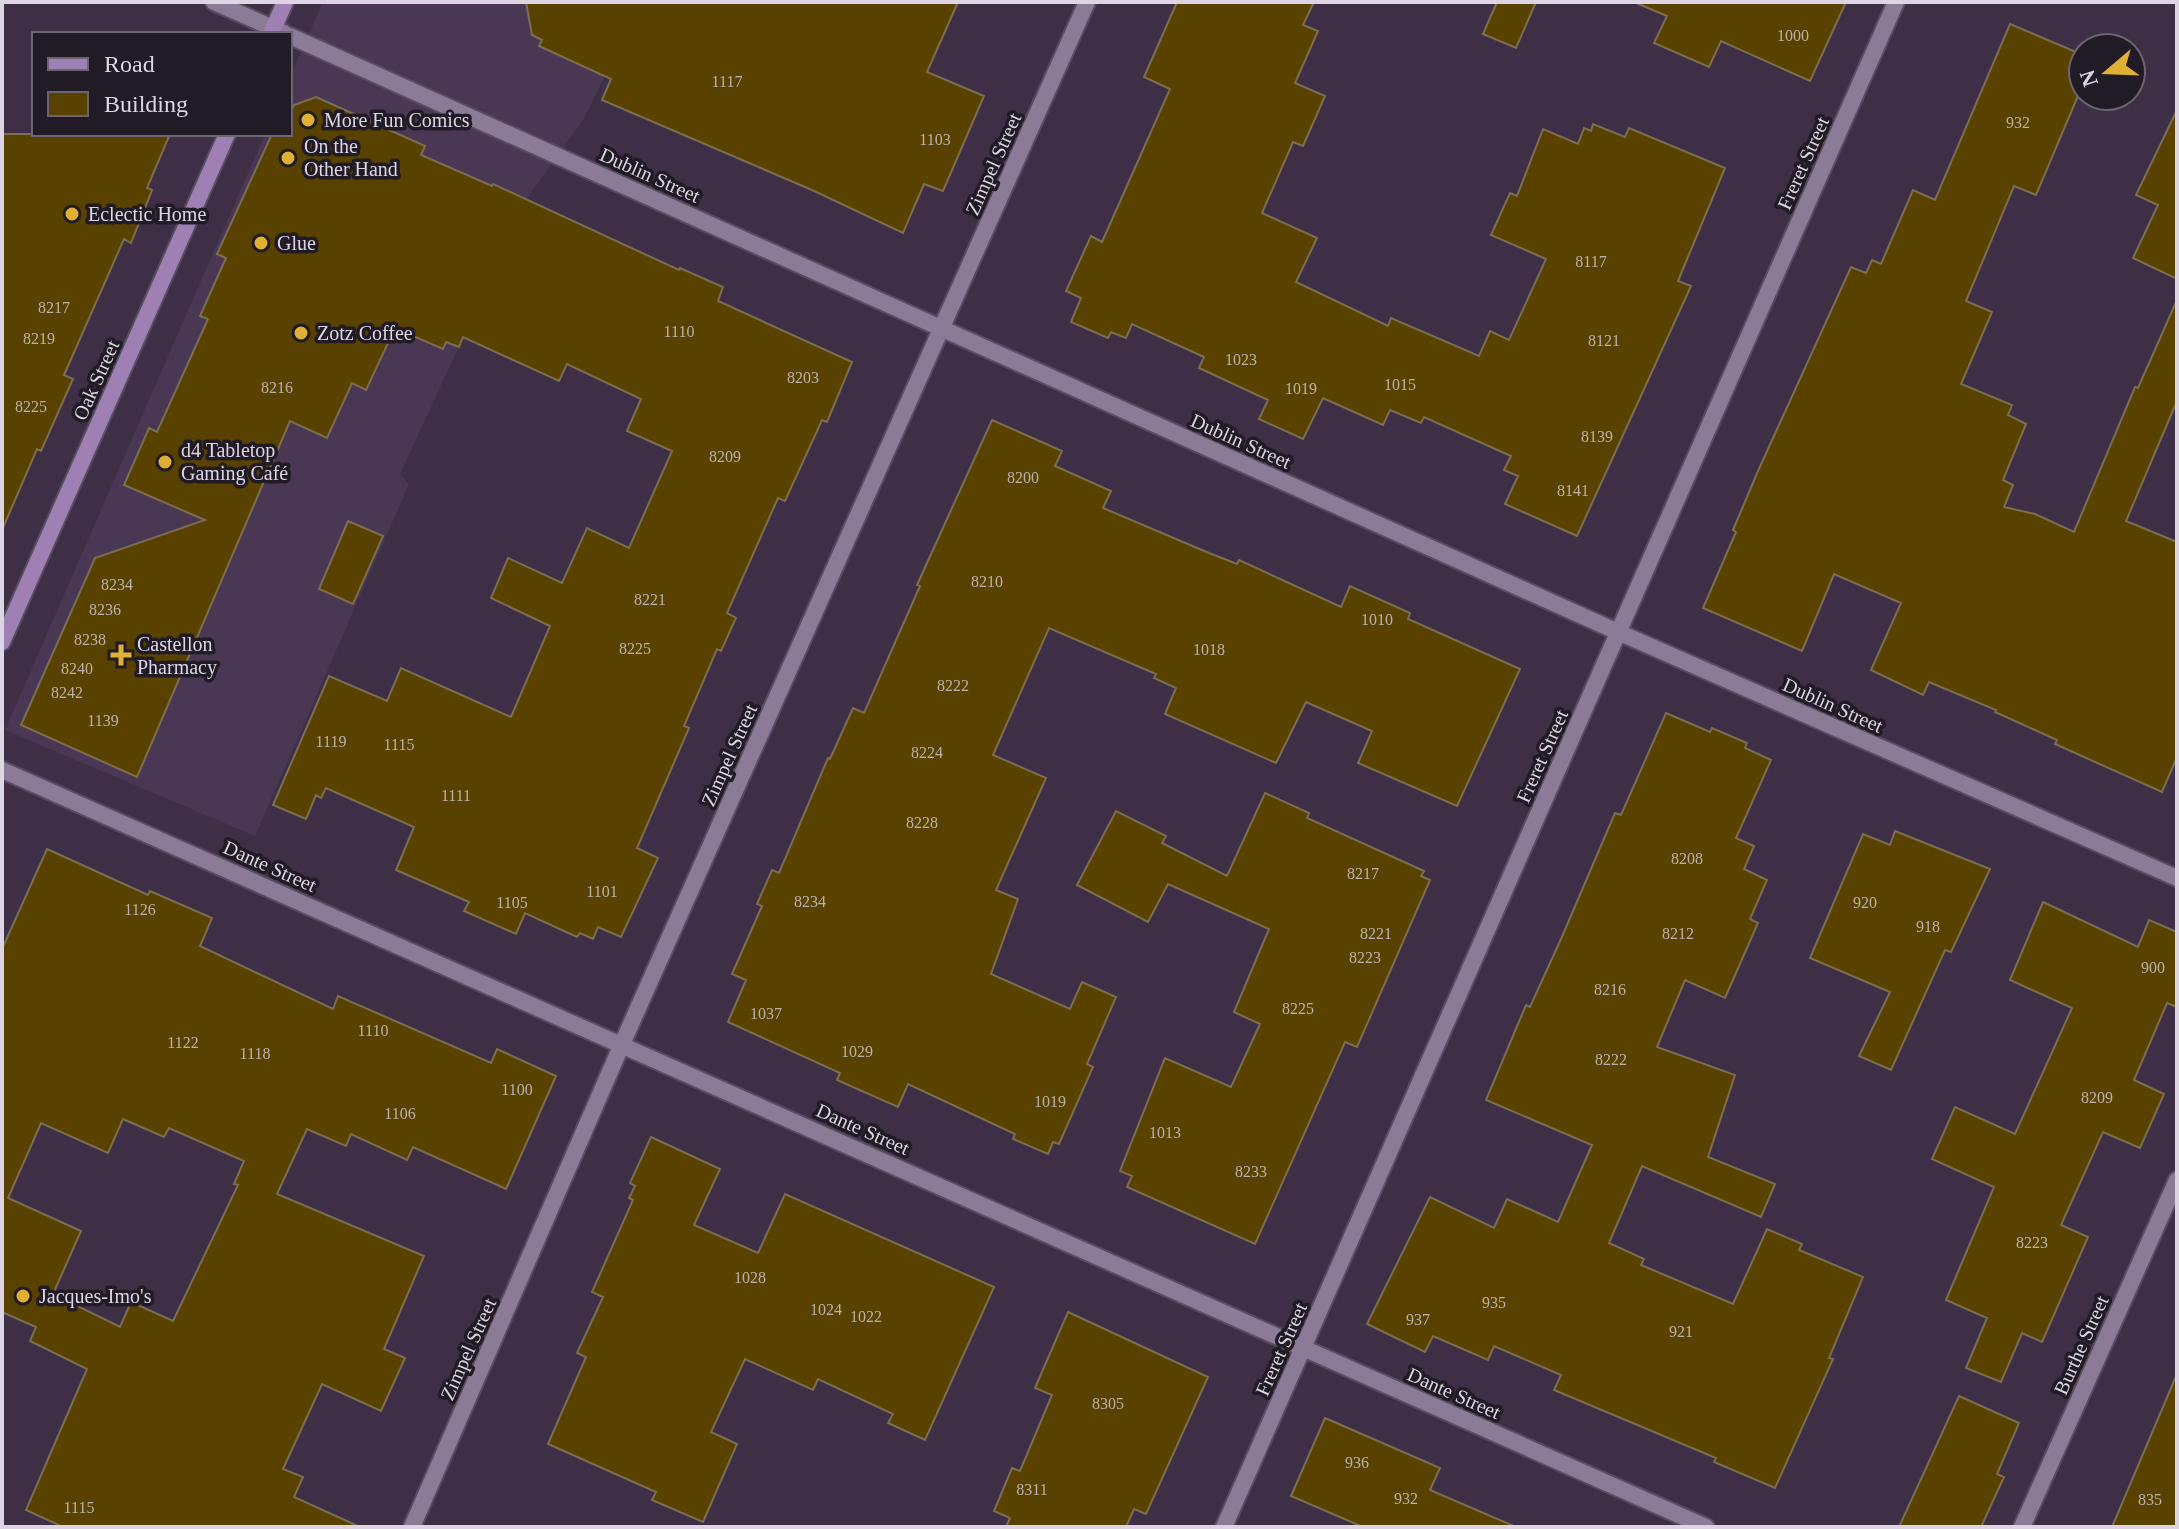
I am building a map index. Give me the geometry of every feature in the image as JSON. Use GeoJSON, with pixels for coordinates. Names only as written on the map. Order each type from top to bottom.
{"type":"FeatureCollection","features":[{"type":"Feature","properties":{"kind":"main road"},"geometry":{"type":"LineString","coordinates":[[280,32],[285,2]]}},
{"type":"Feature","properties":{"kind":"main road","name":"Oak Street"},"geometry":{"type":"LineString","coordinates":[[2,642],[226,136]]}},
{"type":"Feature","properties":{"kind":"street","name":"Dublin Street"},"geometry":{"type":"LineString","coordinates":[[214,2],[278,32]]}},
{"type":"Feature","properties":{"kind":"street","name":"Zimpel Street"},"geometry":{"type":"LineString","coordinates":[[412,1527],[622,1044],[1087,2]]}},
{"type":"Feature","properties":{"kind":"street","name":"Freret Street"},"geometry":{"type":"LineString","coordinates":[[1224,1527],[1896,2]]}},
{"type":"Feature","properties":{"kind":"street","name":"Dublin Street"},"geometry":{"type":"LineString","coordinates":[[292,38],[1618,632],[2177,878]]}},
{"type":"Feature","properties":{"kind":"street","name":"Dante Street"},"geometry":{"type":"LineString","coordinates":[[2,770],[1706,1527]]}},
{"type":"Feature","properties":{"kind":"street","name":"Burthe Street"},"geometry":{"type":"LineString","coordinates":[[2022,1527],[2177,1180]]}},
{"type":"Feature","properties":{"kind":"shaded area"},"geometry":{"type":"Polygon","coordinates":[[[323,2],[643,2],[583,120],[529,195],[400,474],[409,484],[255,836],[5,730],[264,136],[292,136],[292,72],[323,2]]]}},
{"type":"Feature","properties":{"kind":"building"},"geometry":{"type":"Polygon","coordinates":[[[526,2],[958,2],[927,72],[984,96],[943,191],[924,184],[903,233],[812,190],[602,100],[611,79],[539,46],[542,40],[532,35],[526,2]]]}},
{"type":"Feature","properties":{"kind":"building"},"geometry":{"type":"Polygon","coordinates":[[[1177,2],[1314,2],[1303,25],[1318,31],[1295,83],[1325,96],[1303,146],[1293,142],[1262,213],[1317,238],[1296,282],[1388,326],[1391,318],[1479,356],[1490,331],[1509,340],[1546,259],[1491,235],[1510,193],[1517,196],[1543,129],[1578,144],[1584,128],[1591,131],[1593,124],[1625,137],[1629,128],[1725,168],[1678,281],[1691,286],[1577,536],[1505,504],[1518,476],[1504,470],[1511,456],[1424,417],[1421,423],[1390,410],[1383,425],[1323,398],[1303,439],[1259,419],[1268,400],[1199,368],[1204,357],[1132,324],[1126,338],[1111,332],[1108,338],[1071,322],[1081,298],[1066,291],[1091,236],[1102,242],[1170,89],[1144,77],[1177,2]]]}},
{"type":"Feature","properties":{"kind":"building"},"geometry":{"type":"Polygon","coordinates":[[[1497,2],[1536,2],[1516,48],[1483,34],[1497,2]]]}},
{"type":"Feature","properties":{"kind":"building"},"geometry":{"type":"Polygon","coordinates":[[[1634,2],[1846,2],[1810,81],[1721,41],[1709,67],[1654,43],[1667,16],[1634,2]]]}},
{"type":"Feature","properties":{"kind":"building"},"geometry":{"type":"Polygon","coordinates":[[[2010,24],[2067,48],[2067,112],[2071,112],[2036,195],[2014,186],[1966,301],[1992,312],[1961,384],[2012,405],[2008,415],[2026,424],[2003,480],[2013,485],[2004,507],[2035,514],[2074,532],[2135,387],[2138,388],[2177,300],[2177,401],[2126,521],[2177,542],[2177,757],[2162,792],[2055,744],[2057,740],[1996,710],[1929,682],[1923,695],[1871,670],[1901,603],[1834,574],[1802,651],[1703,608],[1758,471],[1851,267],[1866,273],[1872,260],[1881,264],[1913,190],[1935,200],[2010,24]]]}},
{"type":"Feature","properties":{"kind":"building"},"geometry":{"type":"Polygon","coordinates":[[[316,97],[425,146],[421,155],[723,287],[718,301],[852,362],[827,422],[822,420],[785,501],[778,498],[727,613],[736,618],[721,651],[717,649],[684,726],[689,728],[637,848],[658,858],[621,937],[598,927],[593,939],[580,933],[577,937],[525,913],[516,934],[464,911],[469,902],[396,870],[414,827],[326,788],[321,798],[316,795],[306,819],[273,805],[329,676],[387,701],[401,668],[511,717],[550,626],[491,598],[508,558],[562,583],[587,528],[629,548],[672,451],[627,431],[641,399],[567,364],[559,381],[463,337],[459,347],[446,342],[443,349],[395,328],[366,390],[352,383],[327,438],[290,421],[137,777],[21,725],[95,558],[205,520],[124,485],[149,428],[157,432],[208,319],[200,316],[226,258],[217,254],[271,136],[292,136],[294,105],[316,97]]]}},
{"type":"Feature","properties":{"kind":"building"},"geometry":{"type":"Polygon","coordinates":[[[2177,110],[2177,279],[2133,258],[2158,205],[2136,195],[2177,110]]]}},
{"type":"Feature","properties":{"kind":"building"},"geometry":{"type":"Polygon","coordinates":[[[2,134],[169,136],[147,188],[152,190],[131,243],[124,239],[64,375],[73,379],[41,451],[37,449],[2,530],[2,134]]]}},
{"type":"Feature","properties":{"kind":"building"},"geometry":{"type":"Polygon","coordinates":[[[992,420],[1062,451],[1055,466],[1111,491],[1103,508],[1237,564],[1239,560],[1341,607],[1350,586],[1410,613],[1408,619],[1520,669],[1457,806],[1358,763],[1372,731],[1306,702],[1276,763],[1165,714],[1176,688],[1154,678],[1156,674],[1049,628],[993,755],[1046,778],[996,890],[1018,899],[991,974],[1070,1009],[1082,982],[1116,997],[1087,1064],[1093,1067],[1059,1144],[1053,1142],[1048,1154],[1013,1139],[1015,1134],[908,1084],[898,1107],[837,1080],[840,1073],[728,1022],[746,980],[732,974],[762,906],[757,904],[772,870],[779,873],[853,708],[864,713],[920,586],[917,585],[992,420]]]}},
{"type":"Feature","properties":{"kind":"building"},"geometry":{"type":"Polygon","coordinates":[[[348,521],[383,536],[353,604],[319,589],[348,521]]]}},
{"type":"Feature","properties":{"kind":"building"},"geometry":{"type":"Polygon","coordinates":[[[1666,713],[1710,732],[1712,728],[1747,743],[1745,748],[1771,760],[1736,838],[1754,846],[1744,869],[1767,880],[1750,919],[1758,923],[1725,998],[1685,980],[1657,1047],[1735,1075],[1708,1157],[1775,1184],[1761,1217],[1642,1166],[1609,1243],[1644,1259],[1641,1265],[1733,1304],[1767,1229],[1802,1244],[1799,1250],[1863,1277],[1829,1358],[1833,1359],[1775,1488],[1714,1462],[1716,1458],[1554,1390],[1561,1375],[1494,1346],[1488,1360],[1433,1336],[1425,1352],[1367,1324],[1430,1197],[1494,1228],[1507,1199],[1558,1222],[1592,1145],[1486,1100],[1526,1005],[1530,1007],[1615,813],[1621,815],[1666,713]]]}},
{"type":"Feature","properties":{"kind":"building"},"geometry":{"type":"Polygon","coordinates":[[[1265,793],[1309,813],[1307,818],[1424,871],[1421,876],[1430,880],[1357,1047],[1345,1042],[1255,1244],[1127,1187],[1132,1176],[1120,1171],[1165,1058],[1231,1087],[1260,1024],[1234,1012],[1269,929],[1168,884],[1148,922],[1077,885],[1116,811],[1166,836],[1162,843],[1227,876],[1265,793]]]}},
{"type":"Feature","properties":{"kind":"building"},"geometry":{"type":"Polygon","coordinates":[[[1895,831],[1990,869],[1951,952],[1945,950],[1891,1070],[1859,1056],[1890,992],[1810,958],[1863,834],[1890,845],[1895,831]]]}},
{"type":"Feature","properties":{"kind":"building"},"geometry":{"type":"Polygon","coordinates":[[[47,849],[148,895],[150,891],[212,918],[200,946],[333,1009],[338,996],[491,1063],[497,1049],[556,1076],[506,1189],[413,1147],[407,1160],[351,1134],[346,1146],[307,1129],[277,1194],[424,1256],[384,1349],[405,1358],[381,1411],[322,1384],[283,1469],[303,1477],[294,1497],[360,1527],[63,1527],[26,1510],[87,1369],[30,1341],[36,1327],[2,1312],[2,949],[47,849]],[[123,1119],[108,1153],[41,1123],[8,1198],[81,1231],[53,1294],[120,1327],[131,1302],[173,1321],[238,1185],[234,1184],[244,1161],[169,1128],[164,1137],[123,1119]]]}},
{"type":"Feature","properties":{"kind":"building"},"geometry":{"type":"Polygon","coordinates":[[[2043,902],[2138,947],[2149,920],[2177,932],[2177,1007],[2167,1003],[2134,1080],[2164,1094],[2140,1148],[2103,1132],[2061,1225],[2088,1237],[2042,1342],[2022,1333],[2001,1382],[1966,1368],[1987,1318],[1946,1300],[1994,1187],[1932,1159],[1955,1107],[2015,1134],[2072,1008],[2010,980],[2043,902]]]}},
{"type":"Feature","properties":{"kind":"building"},"geometry":{"type":"Polygon","coordinates":[[[651,1137],[720,1169],[694,1225],[758,1253],[785,1194],[994,1287],[925,1440],[888,1423],[893,1414],[818,1379],[813,1390],[745,1359],[711,1432],[737,1444],[703,1522],[652,1500],[656,1492],[548,1444],[586,1357],[577,1353],[603,1297],[592,1292],[633,1200],[629,1198],[635,1186],[630,1183],[651,1137]]]}},
{"type":"Feature","properties":{"kind":"building"},"geometry":{"type":"Polygon","coordinates":[[[1068,1312],[1208,1377],[1146,1514],[1134,1509],[1126,1527],[1006,1527],[1010,1518],[994,1511],[1012,1468],[1020,1471],[1052,1395],[1035,1388],[1068,1312]]]}},
{"type":"Feature","properties":{"kind":"building"},"geometry":{"type":"Polygon","coordinates":[[[2177,1374],[2177,1527],[2112,1527],[2177,1374]]]}},
{"type":"Feature","properties":{"kind":"building"},"geometry":{"type":"Polygon","coordinates":[[[1959,1396],[2019,1423],[1997,1474],[2004,1477],[1981,1527],[1899,1527],[1959,1396]]]}},
{"type":"Feature","properties":{"kind":"building"},"geometry":{"type":"Polygon","coordinates":[[[1325,1418],[1440,1468],[1430,1490],[1516,1527],[1363,1527],[1291,1496],[1325,1418]]]}},
{"type":"Feature","properties":{"kind":"place","name":"More Fun Comics"},"geometry":{"type":"Point","coordinates":[308,120]}},
{"type":"Feature","properties":{"kind":"place","name":"On the Other Hand"},"geometry":{"type":"Point","coordinates":[288,158]}},
{"type":"Feature","properties":{"kind":"place","name":"Eclectic Home"},"geometry":{"type":"Point","coordinates":[72,214]}},
{"type":"Feature","properties":{"kind":"place","name":"Glue"},"geometry":{"type":"Point","coordinates":[261,243]}},
{"type":"Feature","properties":{"kind":"place","name":"Zotz Coffee"},"geometry":{"type":"Point","coordinates":[301,333]}},
{"type":"Feature","properties":{"kind":"place","name":"d4 Tabletop Gaming Café"},"geometry":{"type":"Point","coordinates":[165,462]}},
{"type":"Feature","properties":{"kind":"place","name":"Castellon Pharmacy"},"geometry":{"type":"Point","coordinates":[121,655]}},
{"type":"Feature","properties":{"kind":"place","name":"Jacques-Imo's"},"geometry":{"type":"Point","coordinates":[23,1296]}}]}
